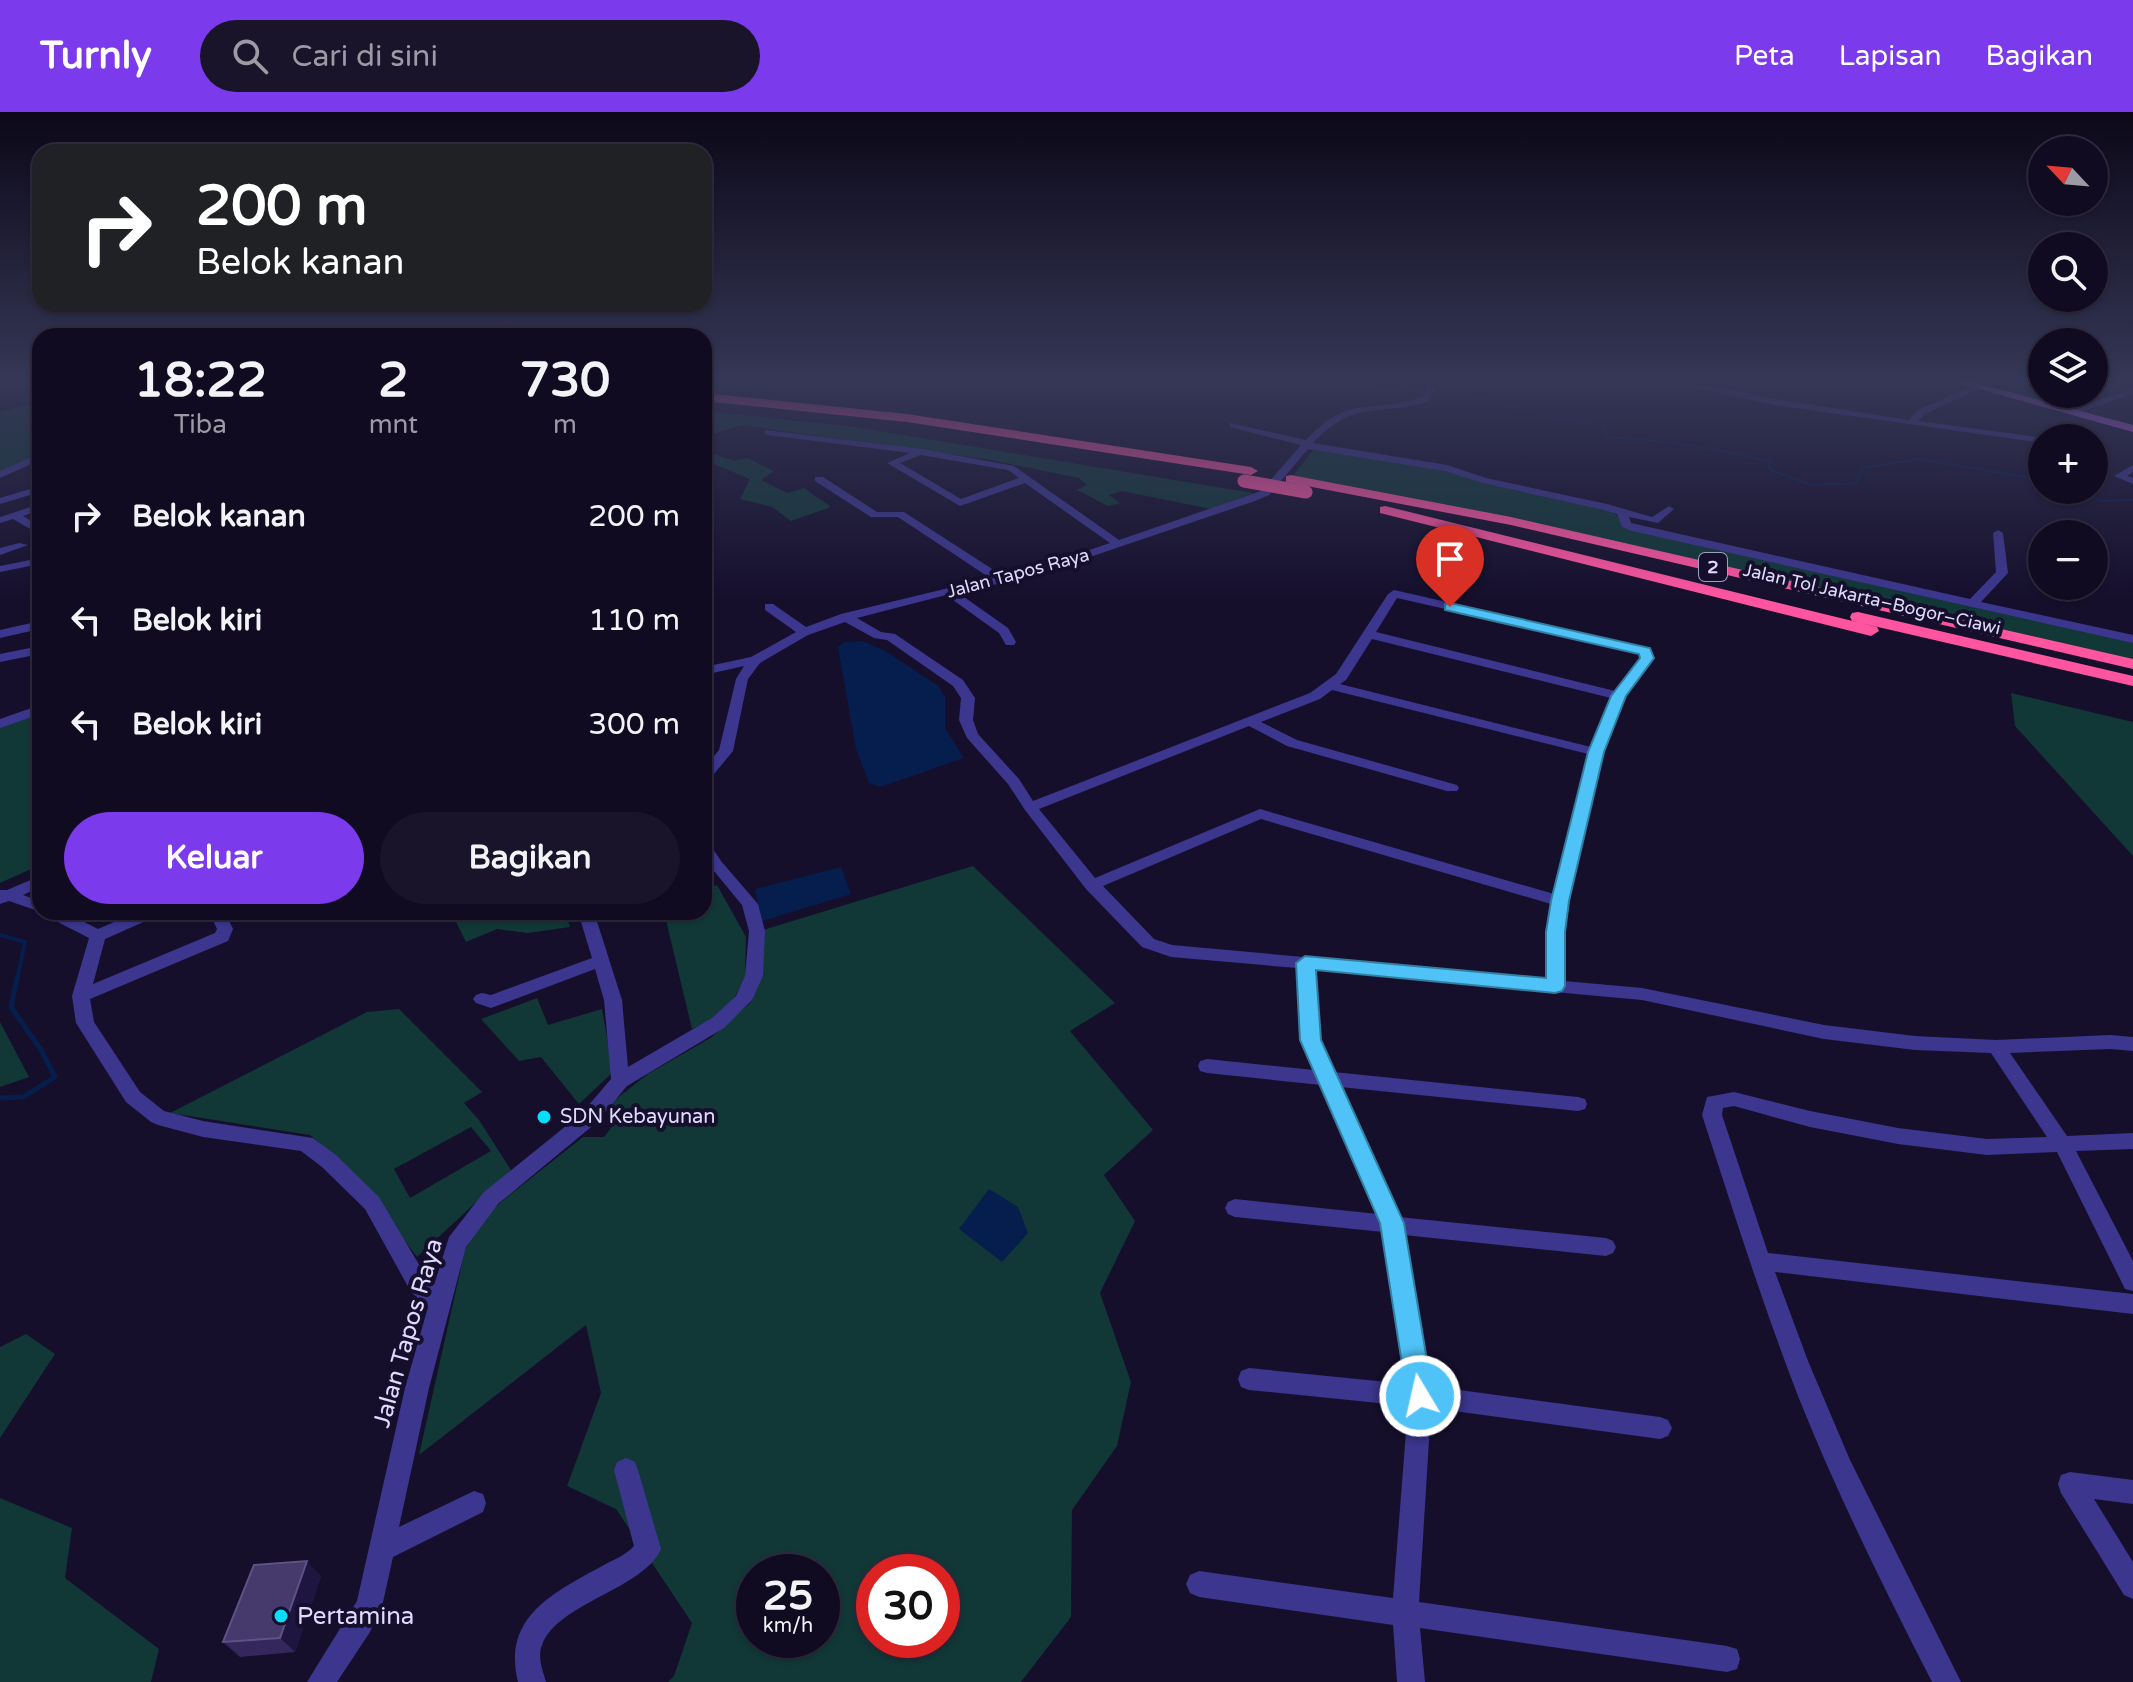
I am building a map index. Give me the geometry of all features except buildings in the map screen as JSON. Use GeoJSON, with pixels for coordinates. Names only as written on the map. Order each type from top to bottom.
{"type":"FeatureCollection","features":[{"type":"Feature","properties":{"kind":"highway","name":"Jalan Tol Jakarta–Bogor–Ciawi"},"geometry":{"type":"LineString","coordinates":[[1083,452],[1248,476],[1291,479],[1511,521],[2133,664]]}},
{"type":"Feature","properties":{"kind":"highway","name":"Jalan Tol Jakarta–Bogor–Ciawi"},"geometry":{"type":"LineString","coordinates":[[1109,452],[1248,476],[1306,492],[1507,534],[2133,681]]}},
{"type":"Feature","properties":{"kind":"highway"},"geometry":{"type":"LineString","coordinates":[[1329,497],[2133,694]]}},
{"type":"Feature","properties":{"kind":"street"},"geometry":{"type":"LineString","coordinates":[[921,452],[892,463],[960,503],[1026,479]]}},
{"type":"Feature","properties":{"kind":"street"},"geometry":{"type":"LineString","coordinates":[[924,452],[1011,468],[1119,545]]}},
{"type":"Feature","properties":{"kind":"street","name":"Jalan Tapos Raya"},"geometry":{"type":"LineString","coordinates":[[712,669],[755,660],[804,632],[845,617],[1000,579],[1024,576],[1265,493],[1302,452]]}},
{"type":"Feature","properties":{"kind":"street"},"geometry":{"type":"LineString","coordinates":[[1353,452],[1447,468],[1483,480],[1597,504],[1654,521],[1669,509]]}},
{"type":"Feature","properties":{"kind":"street"},"geometry":{"type":"LineString","coordinates":[[0,475],[32,459]]}},
{"type":"Feature","properties":{"kind":"street"},"geometry":{"type":"LineString","coordinates":[[2133,468],[2119,476],[2133,481]]}},
{"type":"Feature","properties":{"kind":"street"},"geometry":{"type":"LineString","coordinates":[[819,479],[875,515],[900,514],[1000,579]]}},
{"type":"Feature","properties":{"kind":"street"},"geometry":{"type":"LineString","coordinates":[[0,501],[32,491]]}},
{"type":"Feature","properties":{"kind":"street"},"geometry":{"type":"LineString","coordinates":[[0,520],[32,510]]}},
{"type":"Feature","properties":{"kind":"street"},"geometry":{"type":"LineString","coordinates":[[1622,512],[1629,527],[1825,564],[1973,603],[2133,639]]}},
{"type":"Feature","properties":{"kind":"street"},"geometry":{"type":"LineString","coordinates":[[15,516],[32,526]]}},
{"type":"Feature","properties":{"kind":"street"},"geometry":{"type":"LineString","coordinates":[[1973,603],[2002,573],[1998,533]]}},
{"type":"Feature","properties":{"kind":"street"},"geometry":{"type":"LineString","coordinates":[[0,552],[23,545]]}},
{"type":"Feature","properties":{"kind":"street"},"geometry":{"type":"LineString","coordinates":[[0,569],[32,563]]}},
{"type":"Feature","properties":{"kind":"street"},"geometry":{"type":"LineString","coordinates":[[949,592],[1004,631],[1010,642]]}},
{"type":"Feature","properties":{"kind":"street"},"geometry":{"type":"LineString","coordinates":[[1030,807],[1315,696],[1332,686],[1394,594],[1645,651],[1647,658],[1618,696],[1596,752],[1560,901],[1555,932],[1555,986]]}},
{"type":"Feature","properties":{"kind":"street"},"geometry":{"type":"LineString","coordinates":[[769,607],[804,632]]}},
{"type":"Feature","properties":{"kind":"street"},"geometry":{"type":"LineString","coordinates":[[864,612],[885,625],[891,637]]}},
{"type":"Feature","properties":{"kind":"street"},"geometry":{"type":"LineString","coordinates":[[845,617],[878,635],[891,637],[958,683],[968,698],[966,720],[972,735],[1014,782],[1092,885],[1148,943],[1171,951],[1642,994],[1824,1032],[1915,1043],[1996,1047],[2110,1042],[2133,1044]]}},
{"type":"Feature","properties":{"kind":"street"},"geometry":{"type":"LineString","coordinates":[[0,634],[32,627]]}},
{"type":"Feature","properties":{"kind":"street"},"geometry":{"type":"LineString","coordinates":[[1368,634],[1618,696]]}},
{"type":"Feature","properties":{"kind":"street"},"geometry":{"type":"LineString","coordinates":[[0,658],[32,652]]}},
{"type":"Feature","properties":{"kind":"street"},"geometry":{"type":"LineString","coordinates":[[712,768],[726,751],[742,679],[755,660]]}},
{"type":"Feature","properties":{"kind":"street"},"geometry":{"type":"LineString","coordinates":[[1332,686],[1596,752]]}},
{"type":"Feature","properties":{"kind":"street"},"geometry":{"type":"LineString","coordinates":[[0,724],[32,712]]}},
{"type":"Feature","properties":{"kind":"street"},"geometry":{"type":"LineString","coordinates":[[1249,721],[1292,743],[1452,788]]}},
{"type":"Feature","properties":{"kind":"street"},"geometry":{"type":"LineString","coordinates":[[712,753],[726,751]]}},
{"type":"Feature","properties":{"kind":"street"},"geometry":{"type":"LineString","coordinates":[[1092,885],[1260,814],[1560,901]]}},
{"type":"Feature","properties":{"kind":"street","name":"Jalan Tapos Raya"},"geometry":{"type":"LineString","coordinates":[[321,1682],[361,1623],[370,1602],[410,1414],[456,1243],[469,1224],[514,1177],[589,1118],[620,1081],[718,1023],[743,1000],[754,976],[757,931],[750,904],[712,859]]}},
{"type":"Feature","properties":{"kind":"street"},"geometry":{"type":"LineString","coordinates":[[2,896],[32,884]]}},
{"type":"Feature","properties":{"kind":"street"},"geometry":{"type":"LineString","coordinates":[[2,896],[32,905]]}},
{"type":"Feature","properties":{"kind":"street"},"geometry":{"type":"LineString","coordinates":[[67,920],[98,936]]}},
{"type":"Feature","properties":{"kind":"street"},"geometry":{"type":"LineString","coordinates":[[133,920],[98,936],[81,996],[85,1023],[133,1097],[158,1117],[203,1129],[306,1144],[329,1161],[372,1203],[419,1285],[439,1304]]}},
{"type":"Feature","properties":{"kind":"street"},"geometry":{"type":"LineString","coordinates":[[81,996],[222,937],[225,929],[221,920]]}},
{"type":"Feature","properties":{"kind":"street"},"geometry":{"type":"LineString","coordinates":[[589,920],[613,1000],[620,1081]]}},
{"type":"Feature","properties":{"kind":"street"},"geometry":{"type":"LineString","coordinates":[[482,999],[491,1002],[602,960]]}},
{"type":"Feature","properties":{"kind":"street"},"geometry":{"type":"LineString","coordinates":[[1305,963],[1310,1040],[1392,1223],[1420,1396],[1405,1612],[1411,1682]]}},
{"type":"Feature","properties":{"kind":"street"},"geometry":{"type":"LineString","coordinates":[[1996,1047],[2063,1145],[2133,1282]]}},
{"type":"Feature","properties":{"kind":"street"},"geometry":{"type":"LineString","coordinates":[[1207,1066],[1578,1104]]}},
{"type":"Feature","properties":{"kind":"street"},"geometry":{"type":"LineString","coordinates":[[1947,1682],[1899,1590],[1811,1397],[1759,1261],[1712,1115],[1714,1102],[1734,1099],[1810,1119],[1987,1147],[2133,1141]]}},
{"type":"Feature","properties":{"kind":"street"},"geometry":{"type":"LineString","coordinates":[[1235,1208],[1606,1247]]}},
{"type":"Feature","properties":{"kind":"street"},"geometry":{"type":"LineString","coordinates":[[1759,1261],[2133,1304]]}},
{"type":"Feature","properties":{"kind":"street"},"geometry":{"type":"LineString","coordinates":[[1249,1379],[1420,1396],[1660,1428]]}},
{"type":"Feature","properties":{"kind":"street"},"geometry":{"type":"LineString","coordinates":[[532,1682],[526,1656],[535,1628],[556,1610],[640,1559],[648,1549],[626,1470]]}},
{"type":"Feature","properties":{"kind":"street"},"geometry":{"type":"LineString","coordinates":[[2133,1492],[2070,1484],[2133,1586]]}},
{"type":"Feature","properties":{"kind":"street"},"geometry":{"type":"LineString","coordinates":[[382,1549],[474,1503]]}},
{"type":"Feature","properties":{"kind":"street"},"geometry":{"type":"LineString","coordinates":[[1199,1584],[1727,1659]]}},
{"type":"Feature","properties":{"kind":"green space"},"geometry":{"type":"Polygon","coordinates":[[[0,452],[32,452],[32,460],[0,475],[0,452]]]}},
{"type":"Feature","properties":{"kind":"green space"},"geometry":{"type":"Polygon","coordinates":[[[937,452],[1007,452],[1253,493],[1211,509],[1122,491],[1109,495],[1120,503],[1108,506],[1077,490],[1087,485],[1079,478],[937,452]]]}},
{"type":"Feature","properties":{"kind":"green space"},"geometry":{"type":"Polygon","coordinates":[[[1311,452],[1446,468],[1510,488],[1610,510],[1620,518],[1623,527],[2133,642],[2133,664],[1511,521],[1293,476],[1311,452]]]}},
{"type":"Feature","properties":{"kind":"green space"},"geometry":{"type":"Polygon","coordinates":[[[712,454],[734,461],[747,458],[774,471],[761,480],[787,493],[804,488],[831,507],[791,521],[772,507],[740,499],[750,479],[712,463],[712,454]]]}},
{"type":"Feature","properties":{"kind":"green space"},"geometry":{"type":"Polygon","coordinates":[[[2011,693],[2133,722],[2133,856],[2015,726],[2011,693]]]}},
{"type":"Feature","properties":{"kind":"green space"},"geometry":{"type":"Polygon","coordinates":[[[32,713],[32,869],[0,883],[0,725],[32,713]]]}},
{"type":"Feature","properties":{"kind":"green space"},"geometry":{"type":"Polygon","coordinates":[[[973,866],[1115,1003],[1070,1031],[1153,1130],[1104,1175],[1135,1221],[1100,1293],[1131,1382],[1117,1446],[1072,1510],[1071,1617],[1021,1682],[668,1682],[674,1676],[692,1623],[616,1509],[567,1486],[601,1393],[586,1325],[419,1455],[465,1250],[480,1221],[583,1137],[604,1137],[614,1124],[607,1106],[648,1074],[712,1037],[751,1002],[762,968],[763,930],[973,866]]]}},
{"type":"Feature","properties":{"kind":"green space"},"geometry":{"type":"Polygon","coordinates":[[[717,885],[746,937],[745,979],[734,998],[717,1017],[692,1029],[666,920],[712,920],[712,887],[717,885]]]}},
{"type":"Feature","properties":{"kind":"green space"},"geometry":{"type":"Polygon","coordinates":[[[455,920],[568,920],[570,927],[528,933],[497,929],[466,942],[455,920]]]}},
{"type":"Feature","properties":{"kind":"green space"},"geometry":{"type":"Polygon","coordinates":[[[537,998],[548,1025],[602,1009],[613,1072],[579,1104],[541,1057],[519,1061],[481,1019],[537,998]]]}},
{"type":"Feature","properties":{"kind":"green space"},"geometry":{"type":"Polygon","coordinates":[[[399,1009],[482,1092],[464,1103],[479,1120],[511,1170],[417,1257],[354,1173],[310,1135],[170,1113],[367,1012],[399,1009]],[[471,1127],[394,1169],[410,1198],[491,1151],[471,1127]]]}},
{"type":"Feature","properties":{"kind":"green space"},"geometry":{"type":"Polygon","coordinates":[[[0,1022],[29,1077],[0,1087],[0,1022]]]}},
{"type":"Feature","properties":{"kind":"green space"},"geometry":{"type":"Polygon","coordinates":[[[26,1334],[55,1354],[0,1438],[0,1347],[26,1334]]]}},
{"type":"Feature","properties":{"kind":"green space"},"geometry":{"type":"Polygon","coordinates":[[[0,1498],[72,1528],[65,1578],[159,1649],[151,1682],[0,1682],[0,1498]]]}},
{"type":"Feature","properties":{"kind":"water"},"geometry":{"type":"Polygon","coordinates":[[[862,641],[884,650],[938,686],[945,697],[945,728],[964,758],[880,787],[869,783],[856,749],[838,647],[845,642],[862,641]]]}},
{"type":"Feature","properties":{"kind":"water"},"geometry":{"type":"Polygon","coordinates":[[[841,867],[851,894],[762,921],[755,889],[841,867]]]}},
{"type":"Feature","properties":{"kind":"water"},"geometry":{"type":"Polygon","coordinates":[[[989,1189],[1018,1207],[1028,1233],[1002,1262],[959,1229],[989,1189]]]}},
{"type":"Feature","properties":{"kind":"waterway"},"geometry":{"type":"LineString","coordinates":[[1729,452],[1768,461],[1770,470],[1812,485],[1856,483],[1863,468],[1919,459],[2028,478]]}},
{"type":"Feature","properties":{"kind":"waterway"},"geometry":{"type":"LineString","coordinates":[[2108,501],[2133,500]]}},
{"type":"Feature","properties":{"kind":"waterway"},"geometry":{"type":"LineString","coordinates":[[0,935],[25,942],[17,980]]}},
{"type":"Feature","properties":{"kind":"waterway"},"geometry":{"type":"LineString","coordinates":[[0,1098],[23,1097],[55,1077],[41,1050],[11,1007],[17,978]]}},
{"type":"Feature","properties":{"kind":"place","name":"SDN Kebayunan"},"geometry":{"type":"Point","coordinates":[544,1117]}},
{"type":"Feature","properties":{"kind":"place","name":"Pertamina"},"geometry":{"type":"Point","coordinates":[281,1616]}},
{"type":"Feature","properties":{"kind":"route"},"geometry":{"type":"LineString","coordinates":[[1420,1396],[1392,1223],[1310,1040],[1305,963],[1555,986],[1555,932],[1560,901],[1596,752],[1618,696],[1647,658],[1645,651],[1450,607]]}}]}
